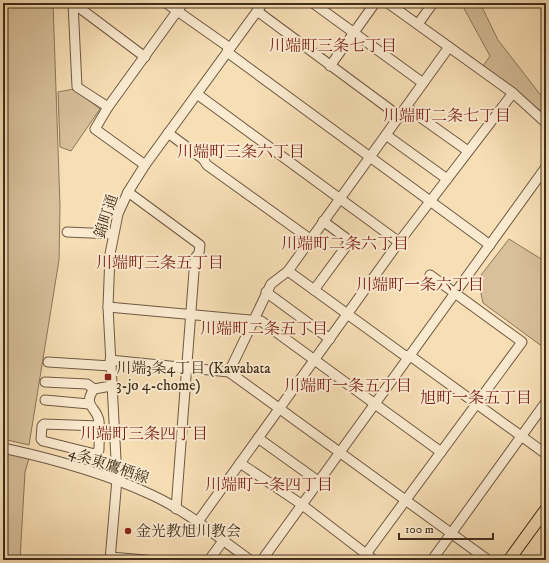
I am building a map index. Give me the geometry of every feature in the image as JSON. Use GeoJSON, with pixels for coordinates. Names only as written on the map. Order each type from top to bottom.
{"type":"FeatureCollection","features":[{"type":"Feature","properties":{"kind":"main road"},"geometry":{"type":"LineString","coordinates":[[509,560],[542,522],[546,510]]}},
{"type":"Feature","properties":{"kind":"street"},"geometry":{"type":"LineString","coordinates":[[108,108],[77,87],[73,3],[145,57]]}},
{"type":"Feature","properties":{"kind":"street"},"geometry":{"type":"LineString","coordinates":[[166,3],[490,245]]}},
{"type":"Feature","properties":{"kind":"street"},"geometry":{"type":"LineString","coordinates":[[145,165],[95,129],[108,108],[183,3]]}},
{"type":"Feature","properties":{"kind":"street","name":"錦町通"},"geometry":{"type":"LineString","coordinates":[[110,558],[117,479],[108,307],[110,254],[118,214],[128,192],[145,165],[263,3]]}},
{"type":"Feature","properties":{"kind":"street"},"geometry":{"type":"LineString","coordinates":[[313,3],[423,83]]}},
{"type":"Feature","properties":{"kind":"street"},"geometry":{"type":"LineString","coordinates":[[330,66],[376,3]]}},
{"type":"Feature","properties":{"kind":"street"},"geometry":{"type":"LineString","coordinates":[[388,3],[513,93],[546,122]]}},
{"type":"Feature","properties":{"kind":"street"},"geometry":{"type":"LineString","coordinates":[[418,24],[433,3]]}},
{"type":"Feature","properties":{"kind":"street"},"geometry":{"type":"LineString","coordinates":[[257,11],[399,116]]}},
{"type":"Feature","properties":{"kind":"street"},"geometry":{"type":"LineString","coordinates":[[229,372],[271,284],[288,272],[339,198],[449,47]]}},
{"type":"Feature","properties":{"kind":"street"},"geometry":{"type":"LineString","coordinates":[[197,522],[400,242],[513,93]]}},
{"type":"Feature","properties":{"kind":"street"},"geometry":{"type":"LineString","coordinates":[[197,94],[400,242]]}},
{"type":"Feature","properties":{"kind":"street"},"geometry":{"type":"LineString","coordinates":[[406,107],[468,151]]}},
{"type":"Feature","properties":{"kind":"street"},"geometry":{"type":"LineString","coordinates":[[168,133],[203,159],[207,165],[310,239]]}},
{"type":"Feature","properties":{"kind":"street"},"geometry":{"type":"LineString","coordinates":[[386,135],[447,179]]}},
{"type":"Feature","properties":{"kind":"street"},"geometry":{"type":"LineString","coordinates":[[262,560],[300,504],[339,453],[546,167]]}},
{"type":"Feature","properties":{"kind":"street"},"geometry":{"type":"LineString","coordinates":[[128,192],[200,245],[199,253],[195,258],[192,314],[176,509]]}},
{"type":"Feature","properties":{"kind":"street"},"geometry":{"type":"LineString","coordinates":[[314,290],[350,241],[323,221]]}},
{"type":"Feature","properties":{"kind":"street"},"geometry":{"type":"LineString","coordinates":[[67,232],[113,234]]}},
{"type":"Feature","properties":{"kind":"street"},"geometry":{"type":"LineString","coordinates":[[288,272],[546,454]]}},
{"type":"Feature","properties":{"kind":"street"},"geometry":{"type":"LineString","coordinates":[[240,463],[300,504],[370,557],[405,500],[522,342],[430,275]]}},
{"type":"Feature","properties":{"kind":"street"},"geometry":{"type":"LineString","coordinates":[[266,292],[330,339]]}},
{"type":"Feature","properties":{"kind":"street"},"geometry":{"type":"LineString","coordinates":[[108,307],[253,319],[261,321],[441,452]]}},
{"type":"Feature","properties":{"kind":"street"},"geometry":{"type":"LineString","coordinates":[[48,362],[110,363],[229,372],[488,560]]}},
{"type":"Feature","properties":{"kind":"street"},"geometry":{"type":"LineString","coordinates":[[45,382],[87,384],[94,389],[111,386]]}},
{"type":"Feature","properties":{"kind":"street"},"geometry":{"type":"LineString","coordinates":[[94,389],[91,394],[89,404],[99,419],[100,450],[95,454],[43,441],[41,439],[42,426],[44,424],[99,426]]}},
{"type":"Feature","properties":{"kind":"street"},"geometry":{"type":"LineString","coordinates":[[45,400],[89,404]]}},
{"type":"Feature","properties":{"kind":"street"},"geometry":{"type":"LineString","coordinates":[[432,560],[450,533],[546,402]]}},
{"type":"Feature","properties":{"kind":"street"},"geometry":{"type":"LineString","coordinates":[[258,438],[318,481]]}},
{"type":"Feature","properties":{"kind":"street","name":"4条東鷹栖線"},"geometry":{"type":"LineString","coordinates":[[3,448],[117,479],[176,509],[197,522],[250,560]]}},
{"type":"Feature","properties":{"kind":"street"},"geometry":{"type":"LineString","coordinates":[[209,560],[222,541]]}},
{"type":"Feature","properties":{"kind":"street"},"geometry":{"type":"LineString","coordinates":[[110,558],[146,560]]}},
{"type":"Feature","properties":{"kind":"shaded area"},"geometry":{"type":"Polygon","coordinates":[[[3,3],[53,3],[60,206],[59,260],[29,445],[3,439],[3,3]]]}},
{"type":"Feature","properties":{"kind":"shaded area"},"geometry":{"type":"Polygon","coordinates":[[[461,3],[480,3],[498,40],[546,102],[546,115],[483,66],[490,56],[461,3]]]}},
{"type":"Feature","properties":{"kind":"shaded area"},"geometry":{"type":"Polygon","coordinates":[[[74,89],[100,109],[71,151],[60,147],[58,92],[74,89]]]}},
{"type":"Feature","properties":{"kind":"shaded area"},"geometry":{"type":"Polygon","coordinates":[[[509,239],[546,262],[546,343],[543,347],[483,303],[478,279],[509,239]]]}},
{"type":"Feature","properties":{"kind":"shaded area"},"geometry":{"type":"Polygon","coordinates":[[[3,449],[30,455],[25,472],[20,560],[3,560],[3,449]]]}},
{"type":"Feature","properties":{"kind":"place","name":"川端3条4丁目 (Kawabata 3-jo 4-chome)"},"geometry":{"type":"Point","coordinates":[108,377]}},
{"type":"Feature","properties":{"kind":"place","name":"金光教旭川教会"},"geometry":{"type":"Point","coordinates":[128,531]}},
{"type":"Feature","properties":{"kind":"district","name":"川端町三条七丁目"},"geometry":{"type":"Point","coordinates":[333,45]}},
{"type":"Feature","properties":{"kind":"district","name":"川端町二条七丁目"},"geometry":{"type":"Point","coordinates":[447,115]}},
{"type":"Feature","properties":{"kind":"district","name":"川端町三条六丁目"},"geometry":{"type":"Point","coordinates":[241,151]}},
{"type":"Feature","properties":{"kind":"district","name":"川端町二条六丁目"},"geometry":{"type":"Point","coordinates":[345,243]}},
{"type":"Feature","properties":{"kind":"district","name":"川端町三条五丁目"},"geometry":{"type":"Point","coordinates":[160,262]}},
{"type":"Feature","properties":{"kind":"district","name":"川端町一条六丁目"},"geometry":{"type":"Point","coordinates":[420,284]}},
{"type":"Feature","properties":{"kind":"district","name":"川端町二条五丁目"},"geometry":{"type":"Point","coordinates":[264,328]}},
{"type":"Feature","properties":{"kind":"district","name":"川端町一条五丁目"},"geometry":{"type":"Point","coordinates":[348,385]}},
{"type":"Feature","properties":{"kind":"district","name":"旭町一条五丁目"},"geometry":{"type":"Point","coordinates":[476,397]}},
{"type":"Feature","properties":{"kind":"district","name":"川端町三条四丁目"},"geometry":{"type":"Point","coordinates":[144,433]}},
{"type":"Feature","properties":{"kind":"district","name":"川端町一条四丁目"},"geometry":{"type":"Point","coordinates":[269,484]}}]}
